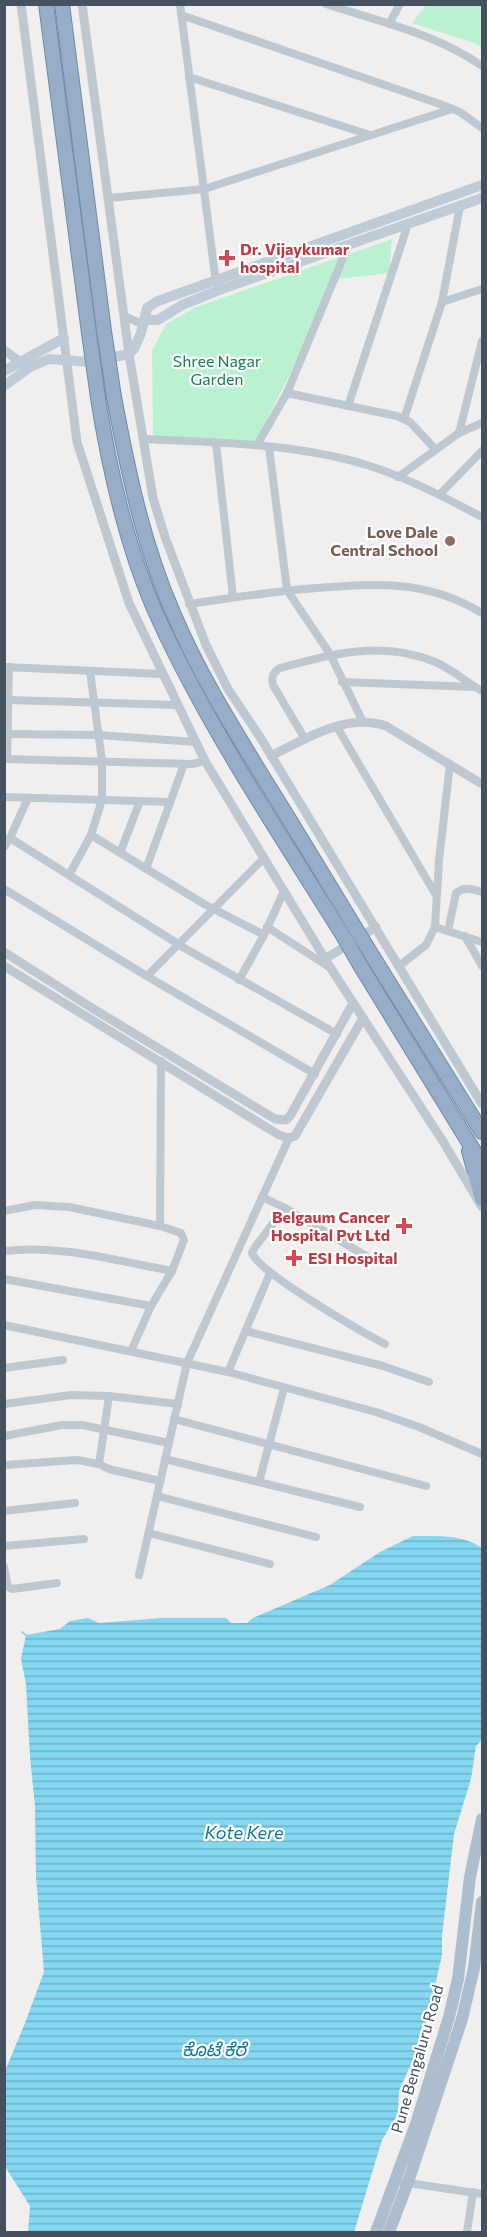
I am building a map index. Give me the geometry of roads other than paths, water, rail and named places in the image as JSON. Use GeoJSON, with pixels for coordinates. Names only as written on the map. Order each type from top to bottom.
{"type":"FeatureCollection","features":[{"type":"Feature","properties":{"kind":"highway"},"geometry":{"type":"LineString","coordinates":[[46,4],[104,437],[140,572],[159,621],[184,672],[217,729],[483,1164]]}},
{"type":"Feature","properties":{"kind":"highway"},"geometry":{"type":"LineString","coordinates":[[62,4],[114,397],[136,504],[148,547],[197,666],[373,957],[483,1132]]}},
{"type":"Feature","properties":{"kind":"highway"},"geometry":{"type":"LineString","coordinates":[[464,1134],[483,1198]]}},
{"type":"Feature","properties":{"kind":"main road"},"geometry":{"type":"LineString","coordinates":[[145,322],[158,320],[218,285],[483,185]]}},
{"type":"Feature","properties":{"kind":"main road"},"geometry":{"type":"LineString","coordinates":[[4,386],[8,370],[23,365],[49,359],[90,362],[129,354],[137,345],[146,312],[152,304],[348,246],[483,198]]}},
{"type":"Feature","properties":{"kind":"main road"},"geometry":{"type":"LineString","coordinates":[[23,365],[64,339]]}},
{"type":"Feature","properties":{"kind":"main road","name":"Pune Bengaluru Road"},"geometry":{"type":"LineString","coordinates":[[389,2232],[417,2121],[449,2017],[458,1979],[470,1876],[483,1819]]}},
{"type":"Feature","properties":{"kind":"main road","name":"Pune Bengaluru Road"},"geometry":{"type":"LineString","coordinates":[[376,2232],[402,2182],[462,2019],[474,1968],[483,1902]]}},
{"type":"Feature","properties":{"kind":"street"},"geometry":{"type":"LineString","coordinates":[[21,4],[77,442],[129,603],[205,761],[328,963],[483,1207]]}},
{"type":"Feature","properties":{"kind":"street"},"geometry":{"type":"LineString","coordinates":[[82,4],[129,354],[153,498],[189,604],[228,689],[272,756],[483,1104]]}},
{"type":"Feature","properties":{"kind":"street"},"geometry":{"type":"LineString","coordinates":[[180,4],[218,285]]}},
{"type":"Feature","properties":{"kind":"street"},"geometry":{"type":"LineString","coordinates":[[326,4],[389,24],[459,51],[483,66]]}},
{"type":"Feature","properties":{"kind":"street"},"geometry":{"type":"LineString","coordinates":[[389,24],[400,4]]}},
{"type":"Feature","properties":{"kind":"street"},"geometry":{"type":"LineString","coordinates":[[181,15],[452,109],[483,128]]}},
{"type":"Feature","properties":{"kind":"street"},"geometry":{"type":"LineString","coordinates":[[189,78],[371,136]]}},
{"type":"Feature","properties":{"kind":"street"},"geometry":{"type":"LineString","coordinates":[[109,198],[204,189],[452,109]]}},
{"type":"Feature","properties":{"kind":"street"},"geometry":{"type":"LineString","coordinates":[[405,419],[442,302],[460,206]]}},
{"type":"Feature","properties":{"kind":"street"},"geometry":{"type":"LineString","coordinates":[[348,406],[408,224]]}},
{"type":"Feature","properties":{"kind":"street"},"geometry":{"type":"LineString","coordinates":[[257,445],[287,393],[348,246]]}},
{"type":"Feature","properties":{"kind":"street"},"geometry":{"type":"LineString","coordinates":[[442,302],[483,289]]}},
{"type":"Feature","properties":{"kind":"street"},"geometry":{"type":"LineString","coordinates":[[124,316],[145,322]]}},
{"type":"Feature","properties":{"kind":"street"},"geometry":{"type":"LineString","coordinates":[[459,433],[483,341]]}},
{"type":"Feature","properties":{"kind":"street"},"geometry":{"type":"LineString","coordinates":[[6,352],[23,365]]}},
{"type":"Feature","properties":{"kind":"street"},"geometry":{"type":"LineString","coordinates":[[287,393],[405,419],[435,449]]}},
{"type":"Feature","properties":{"kind":"street"},"geometry":{"type":"LineString","coordinates":[[398,477],[459,433],[483,423]]}},
{"type":"Feature","properties":{"kind":"street"},"geometry":{"type":"LineString","coordinates":[[144,439],[257,445],[338,458],[398,477],[440,494],[483,517]]}},
{"type":"Feature","properties":{"kind":"street"},"geometry":{"type":"LineString","coordinates":[[216,443],[233,597]]}},
{"type":"Feature","properties":{"kind":"street"},"geometry":{"type":"LineString","coordinates":[[269,447],[287,591],[330,654],[362,720]]}},
{"type":"Feature","properties":{"kind":"street"},"geometry":{"type":"LineString","coordinates":[[440,494],[483,451]]}},
{"type":"Feature","properties":{"kind":"street"},"geometry":{"type":"LineString","coordinates":[[189,604],[287,591],[393,584],[446,595],[483,613]]}},
{"type":"Feature","properties":{"kind":"street"},"geometry":{"type":"LineString","coordinates":[[304,739],[273,685],[274,672],[280,668],[330,654],[358,650],[398,651],[435,662],[479,689]]}},
{"type":"Feature","properties":{"kind":"street"},"geometry":{"type":"LineString","coordinates":[[162,674],[7,667],[6,759],[184,764],[205,761]]}},
{"type":"Feature","properties":{"kind":"street"},"geometry":{"type":"LineString","coordinates":[[69,875],[91,835],[102,800],[102,760],[90,671]]}},
{"type":"Feature","properties":{"kind":"street"},"geometry":{"type":"LineString","coordinates":[[342,682],[479,689]]}},
{"type":"Feature","properties":{"kind":"street"},"geometry":{"type":"LineString","coordinates":[[8,700],[177,705]]}},
{"type":"Feature","properties":{"kind":"street"},"geometry":{"type":"LineString","coordinates":[[272,756],[304,739],[362,720],[386,726],[483,784]]}},
{"type":"Feature","properties":{"kind":"street"},"geometry":{"type":"LineString","coordinates":[[337,727],[436,895]]}},
{"type":"Feature","properties":{"kind":"street"},"geometry":{"type":"LineString","coordinates":[[8,734],[98,735],[195,742]]}},
{"type":"Feature","properties":{"kind":"street"},"geometry":{"type":"LineString","coordinates":[[146,869],[184,764]]}},
{"type":"Feature","properties":{"kind":"street"},"geometry":{"type":"LineString","coordinates":[[399,966],[426,945],[435,927],[436,895],[450,764]]}},
{"type":"Feature","properties":{"kind":"street"},"geometry":{"type":"LineString","coordinates":[[4,797],[170,802]]}},
{"type":"Feature","properties":{"kind":"street"},"geometry":{"type":"LineString","coordinates":[[4,847],[28,798]]}},
{"type":"Feature","properties":{"kind":"street"},"geometry":{"type":"LineString","coordinates":[[120,853],[140,801]]}},
{"type":"Feature","properties":{"kind":"street"},"geometry":{"type":"LineString","coordinates":[[91,835],[213,909],[266,931],[328,963]]}},
{"type":"Feature","properties":{"kind":"street"},"geometry":{"type":"LineString","coordinates":[[10,838],[178,944],[337,1034]]}},
{"type":"Feature","properties":{"kind":"street"},"geometry":{"type":"LineString","coordinates":[[147,976],[264,858]]}},
{"type":"Feature","properties":{"kind":"street"},"geometry":{"type":"LineString","coordinates":[[448,931],[456,893],[462,888],[483,892]]}},
{"type":"Feature","properties":{"kind":"street"},"geometry":{"type":"LineString","coordinates":[[4,889],[315,1074]]}},
{"type":"Feature","properties":{"kind":"street"},"geometry":{"type":"LineString","coordinates":[[239,980],[266,931],[284,891]]}},
{"type":"Feature","properties":{"kind":"street"},"geometry":{"type":"LineString","coordinates":[[328,963],[376,927]]}},
{"type":"Feature","properties":{"kind":"street"},"geometry":{"type":"LineString","coordinates":[[435,927],[483,942]]}},
{"type":"Feature","properties":{"kind":"street"},"geometry":{"type":"LineString","coordinates":[[465,936],[483,966]]}},
{"type":"Feature","properties":{"kind":"street"},"geometry":{"type":"LineString","coordinates":[[4,952],[275,1119],[286,1120],[290,1116],[353,1003]]}},
{"type":"Feature","properties":{"kind":"street"},"geometry":{"type":"LineString","coordinates":[[4,966],[279,1135],[289,1138],[295,1136],[363,1018]]}},
{"type":"Feature","properties":{"kind":"street"},"geometry":{"type":"LineString","coordinates":[[160,1226],[161,1061]]}},
{"type":"Feature","properties":{"kind":"street"},"geometry":{"type":"LineString","coordinates":[[139,1575],[187,1363],[289,1138]]}},
{"type":"Feature","properties":{"kind":"street"},"geometry":{"type":"LineString","coordinates":[[262,1197],[285,1208],[371,1259]]}},
{"type":"Feature","properties":{"kind":"street"},"geometry":{"type":"LineString","coordinates":[[4,1211],[35,1205],[51,1205],[160,1226],[181,1233],[184,1240],[172,1271],[151,1306],[131,1351]]}},
{"type":"Feature","properties":{"kind":"street"},"geometry":{"type":"LineString","coordinates":[[285,1208],[252,1253],[254,1260],[270,1273],[360,1331],[385,1344]]}},
{"type":"Feature","properties":{"kind":"street"},"geometry":{"type":"LineString","coordinates":[[4,1251],[28,1248],[51,1249],[172,1271]]}},
{"type":"Feature","properties":{"kind":"street"},"geometry":{"type":"LineString","coordinates":[[228,1372],[270,1273]]}},
{"type":"Feature","properties":{"kind":"street"},"geometry":{"type":"LineString","coordinates":[[4,1279],[151,1306]]}},
{"type":"Feature","properties":{"kind":"street"},"geometry":{"type":"LineString","coordinates":[[4,1325],[228,1372],[376,1412],[483,1454]]}},
{"type":"Feature","properties":{"kind":"street"},"geometry":{"type":"LineString","coordinates":[[246,1331],[383,1366],[429,1382]]}},
{"type":"Feature","properties":{"kind":"street"},"geometry":{"type":"LineString","coordinates":[[4,1368],[63,1360]]}},
{"type":"Feature","properties":{"kind":"street"},"geometry":{"type":"LineString","coordinates":[[259,1482],[284,1388]]}},
{"type":"Feature","properties":{"kind":"street"},"geometry":{"type":"LineString","coordinates":[[4,1404],[71,1395],[109,1396],[178,1404]]}},
{"type":"Feature","properties":{"kind":"street"},"geometry":{"type":"LineString","coordinates":[[99,1464],[109,1396]]}},
{"type":"Feature","properties":{"kind":"street"},"geometry":{"type":"LineString","coordinates":[[174,1419],[426,1486]]}},
{"type":"Feature","properties":{"kind":"street"},"geometry":{"type":"LineString","coordinates":[[4,1436],[62,1425],[82,1425],[169,1443]]}},
{"type":"Feature","properties":{"kind":"street"},"geometry":{"type":"LineString","coordinates":[[165,1459],[360,1507]]}},
{"type":"Feature","properties":{"kind":"street"},"geometry":{"type":"LineString","coordinates":[[4,1465],[77,1460],[160,1481]]}},
{"type":"Feature","properties":{"kind":"street"},"geometry":{"type":"LineString","coordinates":[[157,1496],[316,1537]]}},
{"type":"Feature","properties":{"kind":"street"},"geometry":{"type":"LineString","coordinates":[[4,1511],[75,1503]]}},
{"type":"Feature","properties":{"kind":"street"},"geometry":{"type":"LineString","coordinates":[[148,1533],[270,1564]]}},
{"type":"Feature","properties":{"kind":"street"},"geometry":{"type":"LineString","coordinates":[[4,1546],[84,1539]]}},
{"type":"Feature","properties":{"kind":"street"},"geometry":{"type":"LineString","coordinates":[[4,1567],[6,1582],[12,1589],[57,1583]]}},
{"type":"Feature","properties":{"kind":"street"},"geometry":{"type":"LineString","coordinates":[[402,2182],[483,2194]]}},
{"type":"Feature","properties":{"kind":"street"},"geometry":{"type":"LineString","coordinates":[[467,2232],[473,2192]]}},
{"type":"Feature","properties":{"kind":"water","name":"ಕೊಟೆ ಕೆರೆ"},"geometry":{"type":"Polygon","coordinates":[[[413,1536],[458,1538],[475,1543],[482,1548],[482,1740],[476,1746],[471,1779],[454,1834],[442,1936],[442,1955],[424,2034],[399,2091],[398,2114],[382,2140],[354,2232],[28,2232],[30,2206],[4,2165],[5,2071],[44,1972],[36,1877],[35,1806],[26,1684],[21,1659],[26,1635],[60,1629],[70,1621],[88,1618],[99,1623],[161,1618],[226,1618],[231,1623],[247,1623],[253,1618],[330,1585],[380,1552],[413,1536]]]}},
{"type":"Feature","properties":{"kind":"waterway"},"geometry":{"type":"LineString","coordinates":[[22,1632],[26,1635]]}},
{"type":"Feature","properties":{"kind":"place","name":"Dr. Vijaykumar hospital"},"geometry":{"type":"Point","coordinates":[227,258]}},
{"type":"Feature","properties":{"kind":"place","name":"Love Dale Central School"},"geometry":{"type":"Point","coordinates":[450,541]}},
{"type":"Feature","properties":{"kind":"place","name":"Belgaum Cancer Hospital Pvt Ltd"},"geometry":{"type":"Point","coordinates":[404,1226]}},
{"type":"Feature","properties":{"kind":"place","name":"ESI Hospital"},"geometry":{"type":"Point","coordinates":[294,1258]}},
{"type":"Feature","properties":{"kind":"park label","name":"Shree Nagar Garden"},"geometry":{"type":"Point","coordinates":[217,370]}},
{"type":"Feature","properties":{"kind":"water label","name":"Kote Kere"},"geometry":{"type":"Point","coordinates":[244,1833]}}]}
